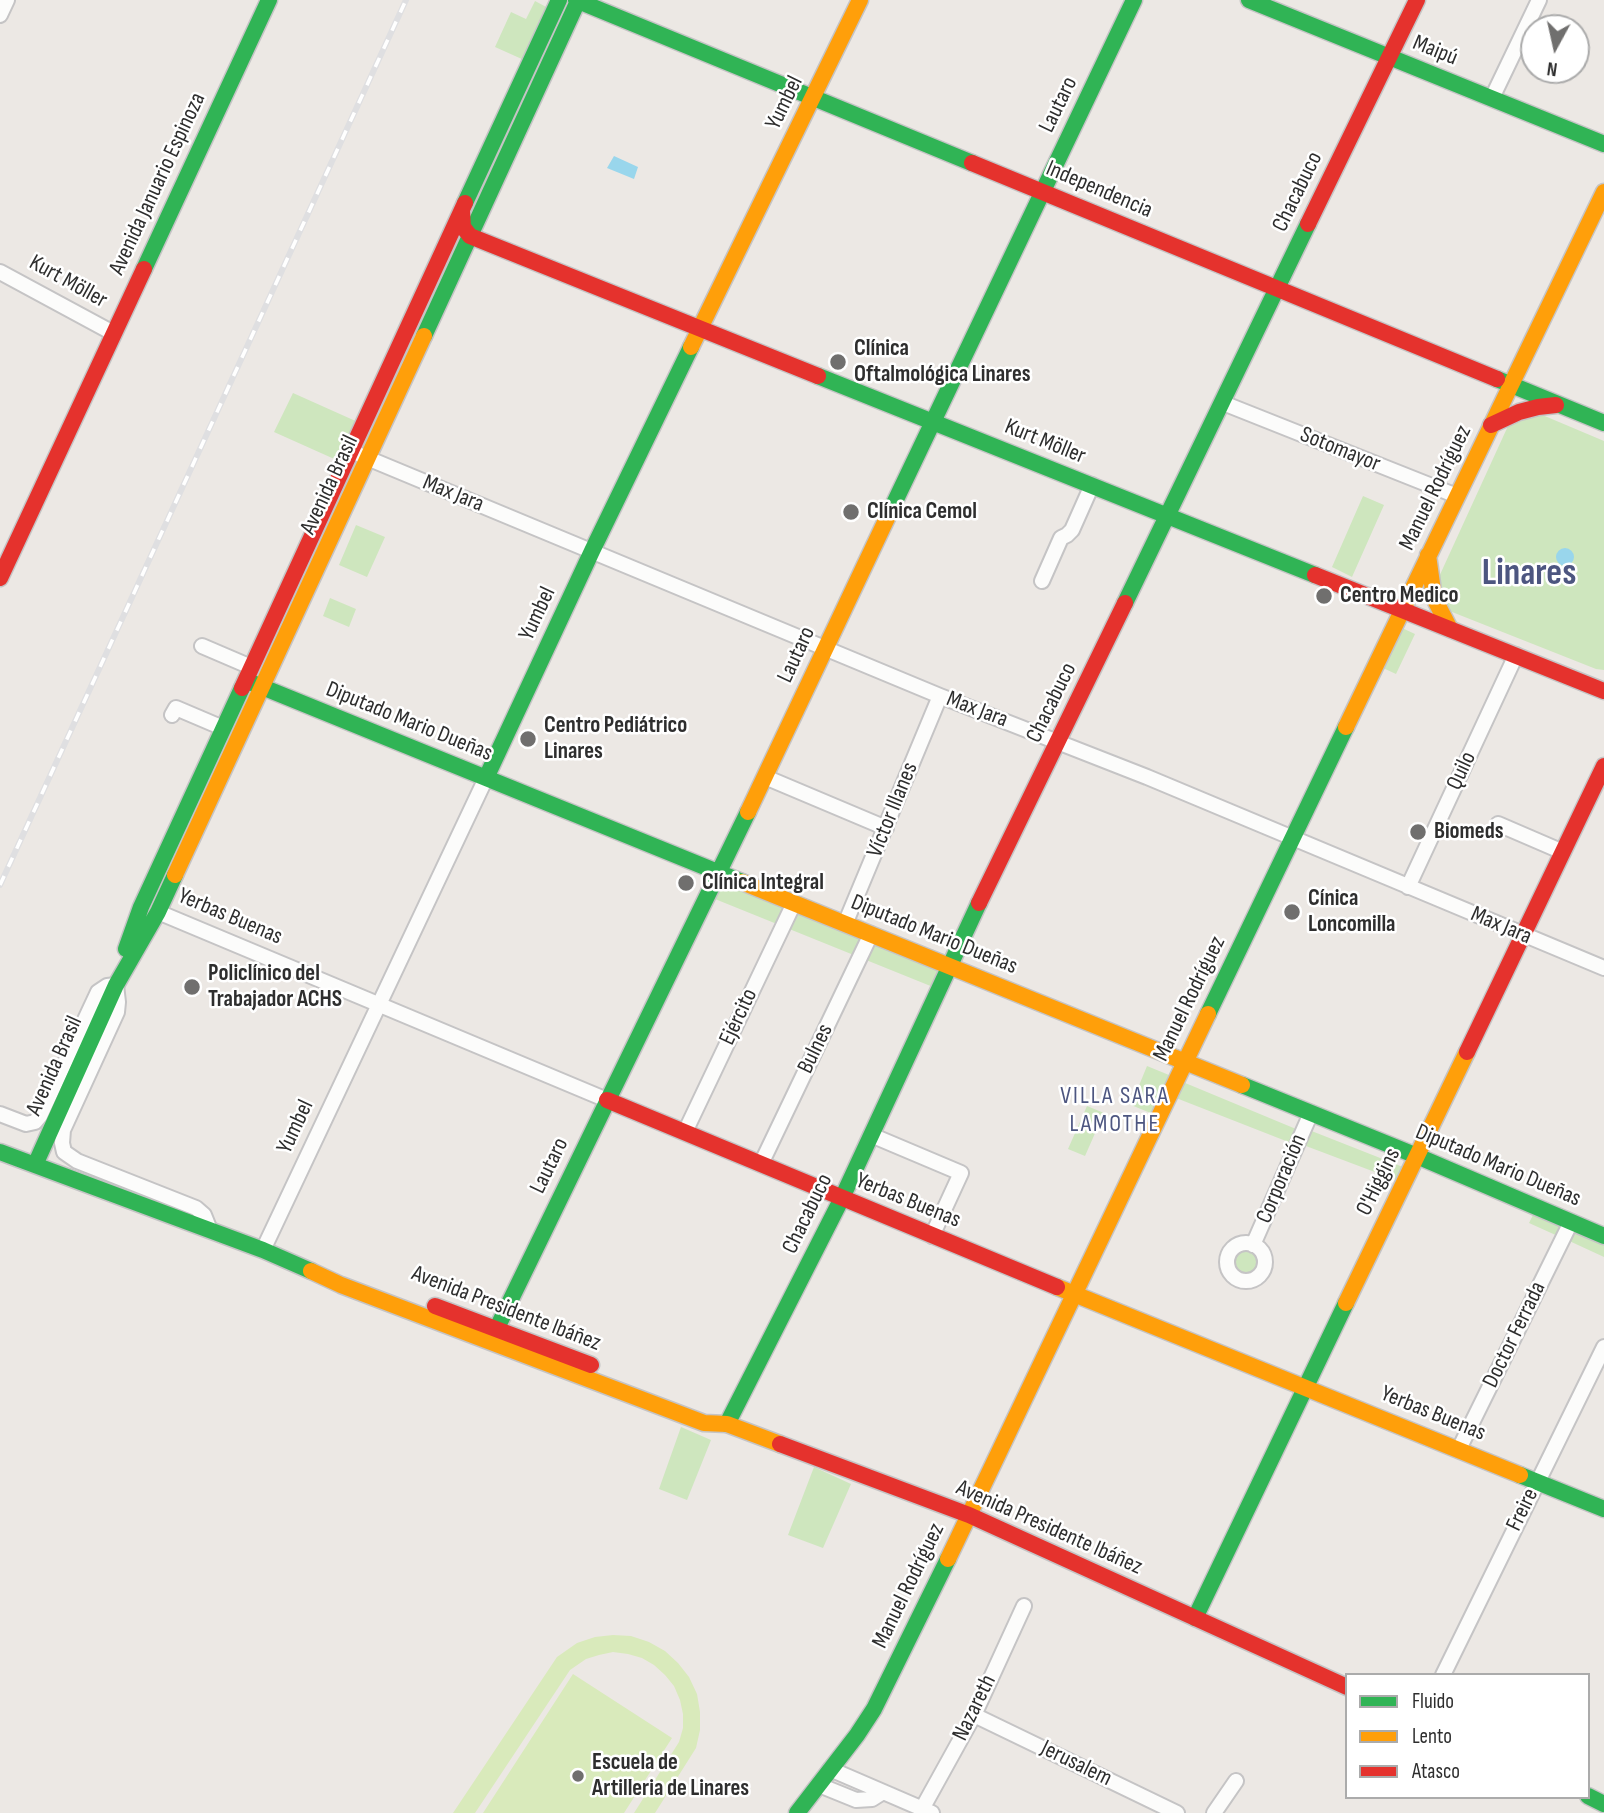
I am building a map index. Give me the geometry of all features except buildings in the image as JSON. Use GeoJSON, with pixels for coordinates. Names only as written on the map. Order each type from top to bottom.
{"type":"FeatureCollection","features":[{"type":"Feature","properties":{"kind":"main road","name":"Avenida Januario Espinoza"},"geometry":{"type":"LineString","coordinates":[[0,578],[6,549],[113,333],[269,0]]}},
{"type":"Feature","properties":{"kind":"main road","name":"Avenida Brasil"},"geometry":{"type":"LineString","coordinates":[[116,985],[141,907],[559,0]]}},
{"type":"Feature","properties":{"kind":"main road","name":"Avenida Brasil"},"geometry":{"type":"LineString","coordinates":[[35,1166],[116,985],[158,912],[578,0]]}},
{"type":"Feature","properties":{"kind":"main road","name":"Independencia"},"geometry":{"type":"LineString","coordinates":[[578,0],[1604,423]]}},
{"type":"Feature","properties":{"kind":"main road","name":"Yumbel"},"geometry":{"type":"LineString","coordinates":[[486,778],[592,551],[860,0]]}},
{"type":"Feature","properties":{"kind":"main road","name":"Lautaro"},"geometry":{"type":"LineString","coordinates":[[496,1336],[1135,0]]}},
{"type":"Feature","properties":{"kind":"main road","name":"Maipú"},"geometry":{"type":"LineString","coordinates":[[1249,0],[1604,144]]}},
{"type":"Feature","properties":{"kind":"main road","name":"Chacabuco"},"geometry":{"type":"LineString","coordinates":[[727,1424],[842,1198],[949,966],[1417,0]]}},
{"type":"Feature","properties":{"kind":"main road","name":"Manuel Rodríguez"},"geometry":{"type":"LineString","coordinates":[[797,1813],[874,1709],[1604,192]]}},
{"type":"Feature","properties":{"kind":"main road"},"geometry":{"type":"LineString","coordinates":[[461,211],[463,226],[470,236]]}},
{"type":"Feature","properties":{"kind":"main road","name":"Kurt Möller"},"geometry":{"type":"LineString","coordinates":[[470,236],[1604,691]]}},
{"type":"Feature","properties":{"kind":"main road"},"geometry":{"type":"LineString","coordinates":[[1491,425],[1519,412],[1558,405]]}},
{"type":"Feature","properties":{"kind":"main road"},"geometry":{"type":"LineString","coordinates":[[1428,555],[1434,598],[1450,629]]}},
{"type":"Feature","properties":{"kind":"main road","name":"Diputado Mario Dueñas"},"geometry":{"type":"LineString","coordinates":[[248,674],[262,687],[1417,1156],[1604,1236]]}},
{"type":"Feature","properties":{"kind":"main road"},"geometry":{"type":"LineString","coordinates":[[1577,680],[1604,677]]}},
{"type":"Feature","properties":{"kind":"main road","name":"O'Higgins"},"geometry":{"type":"LineString","coordinates":[[1195,1618],[1604,766]]}},
{"type":"Feature","properties":{"kind":"main road","name":"Yerbas Buenas"},"geometry":{"type":"LineString","coordinates":[[607,1100],[932,1236],[1604,1509]]}},
{"type":"Feature","properties":{"kind":"main road","name":"Avenida Presidente Ibáñez"},"geometry":{"type":"LineString","coordinates":[[0,1152],[263,1250],[339,1272],[496,1336],[709,1411],[727,1424],[969,1515],[1345,1686]]}},
{"type":"Feature","properties":{"kind":"street"},"geometry":{"type":"LineString","coordinates":[[0,15],[7,0]]}},
{"type":"Feature","properties":{"kind":"street"},"geometry":{"type":"LineString","coordinates":[[1492,99],[1539,0]]}},
{"type":"Feature","properties":{"kind":"street","name":"Kurt Möller"},"geometry":{"type":"LineString","coordinates":[[0,272],[113,333]]}},
{"type":"Feature","properties":{"kind":"street","name":"Sotomayor"},"geometry":{"type":"LineString","coordinates":[[1223,403],[1457,496]]}},
{"type":"Feature","properties":{"kind":"street","name":"Max Jara"},"geometry":{"type":"LineString","coordinates":[[351,451],[940,696],[1059,741],[1293,837],[1604,968]]}},
{"type":"Feature","properties":{"kind":"street"},"geometry":{"type":"LineString","coordinates":[[1042,581],[1061,538],[1072,530],[1092,485]]}},
{"type":"Feature","properties":{"kind":"street"},"geometry":{"type":"LineString","coordinates":[[202,646],[248,674]]}},
{"type":"Feature","properties":{"kind":"street","name":"Quilo"},"geometry":{"type":"LineString","coordinates":[[1408,887],[1516,655]]}},
{"type":"Feature","properties":{"kind":"street","name":"Víctor Illanes"},"geometry":{"type":"LineString","coordinates":[[845,924],[940,696]]}},
{"type":"Feature","properties":{"kind":"street"},"geometry":{"type":"LineString","coordinates":[[172,715],[176,708],[223,729]]}},
{"type":"Feature","properties":{"kind":"street"},"geometry":{"type":"LineString","coordinates":[[765,777],[886,828]]}},
{"type":"Feature","properties":{"kind":"street","name":"Yumbel"},"geometry":{"type":"LineString","coordinates":[[263,1250],[486,778]]}},
{"type":"Feature","properties":{"kind":"street"},"geometry":{"type":"LineString","coordinates":[[1498,824],[1563,852]]}},
{"type":"Feature","properties":{"kind":"street","name":"Ejército"},"geometry":{"type":"LineString","coordinates":[[685,1132],[794,903]]}},
{"type":"Feature","properties":{"kind":"street","name":"Yerbas Buenas"},"geometry":{"type":"LineString","coordinates":[[158,912],[607,1100]]}},
{"type":"Feature","properties":{"kind":"street","name":"Bulnes"},"geometry":{"type":"LineString","coordinates":[[761,1164],[871,934]]}},
{"type":"Feature","properties":{"kind":"street"},"geometry":{"type":"LineString","coordinates":[[0,1114],[26,1124],[35,1122],[95,998],[103,988],[116,985],[117,1012],[63,1130],[64,1152],[77,1161],[196,1208],[204,1215],[209,1230]]}},
{"type":"Feature","properties":{"kind":"street","name":"Corporación"},"geometry":{"type":"LineString","coordinates":[[1254,1245],[1311,1113]]}},
{"type":"Feature","properties":{"kind":"street"},"geometry":{"type":"LineString","coordinates":[[871,1135],[961,1173],[932,1236]]}},
{"type":"Feature","properties":{"kind":"street","name":"Doctor Ferrada"},"geometry":{"type":"LineString","coordinates":[[1459,1449],[1571,1222]]}},
{"type":"Feature","properties":{"kind":"street","name":"Freire"},"geometry":{"type":"LineString","coordinates":[[1444,1673],[1604,1347]]}},
{"type":"Feature","properties":{"kind":"street","name":"Nazareth"},"geometry":{"type":"LineString","coordinates":[[927,1811],[1024,1606]]}},
{"type":"Feature","properties":{"kind":"street","name":"Jerusalem"},"geometry":{"type":"LineString","coordinates":[[974,1714],[1177,1813]]}},
{"type":"Feature","properties":{"kind":"street"},"geometry":{"type":"LineString","coordinates":[[831,1769],[927,1811]]}},
{"type":"Feature","properties":{"kind":"street"},"geometry":{"type":"LineString","coordinates":[[1214,1813],[1236,1781]]}},
{"type":"Feature","properties":{"kind":"street"},"geometry":{"type":"LineString","coordinates":[[819,1785],[856,1800],[872,1799],[883,1792]]}},
{"type":"Feature","properties":{"kind":"green space"},"geometry":{"type":"Polygon","coordinates":[[[535,1],[550,9],[524,60],[495,47],[511,12],[526,19],[535,1]]]}},
{"type":"Feature","properties":{"kind":"green space"},"geometry":{"type":"Polygon","coordinates":[[[293,393],[360,423],[341,462],[274,432],[293,393]]]}},
{"type":"Feature","properties":{"kind":"green space"},"geometry":{"type":"Polygon","coordinates":[[[1540,414],[1604,441],[1604,670],[1447,610],[1438,579],[1508,426],[1540,414]]]}},
{"type":"Feature","properties":{"kind":"green space"},"geometry":{"type":"Polygon","coordinates":[[[1363,496],[1384,505],[1352,577],[1332,567],[1363,496]]]}},
{"type":"Feature","properties":{"kind":"green space"},"geometry":{"type":"Polygon","coordinates":[[[356,525],[385,537],[367,577],[339,565],[356,525]]]}},
{"type":"Feature","properties":{"kind":"green space"},"geometry":{"type":"Polygon","coordinates":[[[330,598],[356,609],[349,627],[323,616],[330,598]]]}},
{"type":"Feature","properties":{"kind":"green space"},"geometry":{"type":"Polygon","coordinates":[[[1402,628],[1415,634],[1396,674],[1383,668],[1402,628]]]}},
{"type":"Feature","properties":{"kind":"green space"},"geometry":{"type":"Polygon","coordinates":[[[720,876],[945,967],[933,987],[710,897],[720,876]]]}},
{"type":"Feature","properties":{"kind":"green space"},"geometry":{"type":"Polygon","coordinates":[[[1147,1066],[1169,1075],[1153,1114],[1131,1105],[1147,1066]]]}},
{"type":"Feature","properties":{"kind":"green space"},"geometry":{"type":"Polygon","coordinates":[[[1178,1080],[1296,1129],[1291,1143],[1171,1096],[1178,1080]]]}},
{"type":"Feature","properties":{"kind":"green space"},"geometry":{"type":"Polygon","coordinates":[[[1087,1106],[1104,1113],[1085,1156],[1068,1149],[1087,1106]]]}},
{"type":"Feature","properties":{"kind":"green space"},"geometry":{"type":"Polygon","coordinates":[[[1304,1128],[1403,1167],[1396,1180],[1298,1143],[1304,1128]]]}},
{"type":"Feature","properties":{"kind":"green space"},"geometry":{"type":"Polygon","coordinates":[[[1536,1209],[1568,1224],[1560,1237],[1529,1223],[1536,1209]]]}},
{"type":"Feature","properties":{"kind":"green space"},"geometry":{"type":"Polygon","coordinates":[[[1572,1225],[1604,1239],[1604,1257],[1565,1239],[1572,1225]]]}},
{"type":"Feature","properties":{"kind":"green space"},"geometry":{"type":"Polygon","coordinates":[[[1246,1250],[1255,1254],[1259,1263],[1255,1272],[1246,1276],[1237,1272],[1233,1263],[1237,1254],[1246,1250]]]}},
{"type":"Feature","properties":{"kind":"green space"},"geometry":{"type":"Polygon","coordinates":[[[681,1427],[711,1440],[687,1500],[659,1489],[681,1427]]]}},
{"type":"Feature","properties":{"kind":"green space"},"geometry":{"type":"Polygon","coordinates":[[[814,1467],[851,1484],[823,1548],[788,1535],[814,1467]]]}},
{"type":"Feature","properties":{"kind":"green space"},"geometry":{"type":"Polygon","coordinates":[[[613,1635],[631,1636],[665,1651],[689,1677],[697,1694],[700,1730],[696,1748],[655,1813],[634,1813],[679,1742],[683,1728],[680,1700],[674,1686],[654,1665],[642,1658],[613,1652],[586,1659],[570,1670],[475,1813],[453,1813],[557,1657],[577,1643],[613,1635]]]}},
{"type":"Feature","properties":{"kind":"green space","name":"Escuela de Artilleria de Linares"},"geometry":{"type":"Polygon","coordinates":[[[573,1674],[672,1738],[624,1813],[483,1813],[573,1674]]]}},
{"type":"Feature","properties":{"kind":"water"},"geometry":{"type":"Polygon","coordinates":[[[614,156],[638,167],[634,179],[607,168],[614,156]]]}},
{"type":"Feature","properties":{"kind":"water"},"geometry":{"type":"Polygon","coordinates":[[[1561,548],[1569,548],[1574,557],[1572,564],[1561,566],[1556,561],[1556,553],[1561,548]]]}},
{"type":"Feature","properties":{"kind":"railway"},"geometry":{"type":"LineString","coordinates":[[0,885],[406,0]]}},
{"type":"Feature","properties":{"kind":"traffic: fast"},"geometry":{"type":"LineString","coordinates":[[144,269],[269,0]]}},
{"type":"Feature","properties":{"kind":"traffic: fast"},"geometry":{"type":"LineString","coordinates":[[465,203],[559,0]]}},
{"type":"Feature","properties":{"kind":"traffic: fast"},"geometry":{"type":"LineString","coordinates":[[576,0],[972,163]]}},
{"type":"Feature","properties":{"kind":"traffic: fast"},"geometry":{"type":"LineString","coordinates":[[889,514],[1134,0]]}},
{"type":"Feature","properties":{"kind":"traffic: fast"},"geometry":{"type":"LineString","coordinates":[[1249,0],[1604,144]]}},
{"type":"Feature","properties":{"kind":"traffic: fast"},"geometry":{"type":"LineString","coordinates":[[424,336],[578,1]]}},
{"type":"Feature","properties":{"kind":"traffic: fast"},"geometry":{"type":"LineString","coordinates":[[1125,603],[1308,224]]}},
{"type":"Feature","properties":{"kind":"traffic: fast"},"geometry":{"type":"LineString","coordinates":[[486,778],[691,347]]}},
{"type":"Feature","properties":{"kind":"traffic: fast"},"geometry":{"type":"LineString","coordinates":[[818,376],[1315,575]]}},
{"type":"Feature","properties":{"kind":"traffic: fast"},"geometry":{"type":"LineString","coordinates":[[1497,379],[1604,423]]}},
{"type":"Feature","properties":{"kind":"traffic: fast"},"geometry":{"type":"LineString","coordinates":[[250,682],[742,882]]}},
{"type":"Feature","properties":{"kind":"traffic: fast"},"geometry":{"type":"LineString","coordinates":[[126,949],[141,907],[242,688]]}},
{"type":"Feature","properties":{"kind":"traffic: fast"},"geometry":{"type":"LineString","coordinates":[[1208,1014],[1346,727]]}},
{"type":"Feature","properties":{"kind":"traffic: fast"},"geometry":{"type":"LineString","coordinates":[[497,1328],[748,812]]}},
{"type":"Feature","properties":{"kind":"traffic: fast"},"geometry":{"type":"LineString","coordinates":[[35,1165],[116,985],[158,912],[175,875]]}},
{"type":"Feature","properties":{"kind":"traffic: fast"},"geometry":{"type":"LineString","coordinates":[[727,1424],[842,1198],[979,903]]}},
{"type":"Feature","properties":{"kind":"traffic: fast"},"geometry":{"type":"LineString","coordinates":[[1242,1085],[1604,1236]]}},
{"type":"Feature","properties":{"kind":"traffic: fast"},"geometry":{"type":"LineString","coordinates":[[0,1152],[263,1250],[311,1271]]}},
{"type":"Feature","properties":{"kind":"traffic: fast"},"geometry":{"type":"LineString","coordinates":[[1195,1618],[1346,1303]]}},
{"type":"Feature","properties":{"kind":"traffic: fast"},"geometry":{"type":"LineString","coordinates":[[1520,1475],[1604,1509]]}},
{"type":"Feature","properties":{"kind":"traffic: fast"},"geometry":{"type":"LineString","coordinates":[[797,1813],[874,1709],[948,1559]]}},
{"type":"Feature","properties":{"kind":"traffic: fast"},"geometry":{"type":"LineString","coordinates":[[1590,1797],[1604,1804]]}},
{"type":"Feature","properties":{"kind":"traffic: slow"},"geometry":{"type":"LineString","coordinates":[[691,347],[860,0]]}},
{"type":"Feature","properties":{"kind":"traffic: slow"},"geometry":{"type":"LineString","coordinates":[[1346,727],[1604,192]]}},
{"type":"Feature","properties":{"kind":"traffic: slow"},"geometry":{"type":"LineString","coordinates":[[175,875],[424,336]]}},
{"type":"Feature","properties":{"kind":"traffic: slow"},"geometry":{"type":"LineString","coordinates":[[748,812],[889,514]]}},
{"type":"Feature","properties":{"kind":"traffic: slow"},"geometry":{"type":"LineString","coordinates":[[1428,555],[1434,598],[1450,629]]}},
{"type":"Feature","properties":{"kind":"traffic: slow"},"geometry":{"type":"LineString","coordinates":[[742,882],[1242,1085]]}},
{"type":"Feature","properties":{"kind":"traffic: slow"},"geometry":{"type":"LineString","coordinates":[[948,1559],[1208,1014]]}},
{"type":"Feature","properties":{"kind":"traffic: slow"},"geometry":{"type":"LineString","coordinates":[[1346,1303],[1467,1052]]}},
{"type":"Feature","properties":{"kind":"traffic: slow"},"geometry":{"type":"LineString","coordinates":[[311,1271],[341,1285],[704,1423],[727,1424],[780,1444]]}},
{"type":"Feature","properties":{"kind":"traffic: slow"},"geometry":{"type":"LineString","coordinates":[[1057,1287],[1520,1475]]}},
{"type":"Feature","properties":{"kind":"traffic: jam"},"geometry":{"type":"LineString","coordinates":[[1308,224],[1417,0]]}},
{"type":"Feature","properties":{"kind":"traffic: jam"},"geometry":{"type":"LineString","coordinates":[[972,163],[1497,379]]}},
{"type":"Feature","properties":{"kind":"traffic: jam"},"geometry":{"type":"LineString","coordinates":[[242,688],[465,203]]}},
{"type":"Feature","properties":{"kind":"traffic: jam"},"geometry":{"type":"LineString","coordinates":[[462,211],[463,227],[470,236],[818,376]]}},
{"type":"Feature","properties":{"kind":"traffic: jam"},"geometry":{"type":"LineString","coordinates":[[0,578],[144,269]]}},
{"type":"Feature","properties":{"kind":"traffic: jam"},"geometry":{"type":"LineString","coordinates":[[1491,425],[1519,412],[1556,405]]}},
{"type":"Feature","properties":{"kind":"traffic: jam"},"geometry":{"type":"LineString","coordinates":[[1315,575],[1604,691]]}},
{"type":"Feature","properties":{"kind":"traffic: jam"},"geometry":{"type":"LineString","coordinates":[[979,903],[1125,603]]}},
{"type":"Feature","properties":{"kind":"traffic: jam"},"geometry":{"type":"LineString","coordinates":[[1467,1052],[1604,766]]}},
{"type":"Feature","properties":{"kind":"traffic: jam"},"geometry":{"type":"LineString","coordinates":[[607,1100],[1057,1287]]}},
{"type":"Feature","properties":{"kind":"traffic: jam"},"geometry":{"type":"LineString","coordinates":[[435,1306],[591,1365]]}},
{"type":"Feature","properties":{"kind":"traffic: jam"},"geometry":{"type":"LineString","coordinates":[[780,1444],[969,1515],[1345,1686]]}},
{"type":"Feature","properties":{"kind":"place","name":"Clínica Oftalmológica Linares"},"geometry":{"type":"Point","coordinates":[838,362]}},
{"type":"Feature","properties":{"kind":"place","name":"Clínica Cemol"},"geometry":{"type":"Point","coordinates":[851,512]}},
{"type":"Feature","properties":{"kind":"place","name":"Centro Medico"},"geometry":{"type":"Point","coordinates":[1324,596]}},
{"type":"Feature","properties":{"kind":"place","name":"Centro Pediátrico Linares"},"geometry":{"type":"Point","coordinates":[528,739]}},
{"type":"Feature","properties":{"kind":"place","name":"Biomeds"},"geometry":{"type":"Point","coordinates":[1418,832]}},
{"type":"Feature","properties":{"kind":"place","name":"Clínica Integral"},"geometry":{"type":"Point","coordinates":[686,883]}},
{"type":"Feature","properties":{"kind":"place","name":"Cínica Loncomilla"},"geometry":{"type":"Point","coordinates":[1292,912]}},
{"type":"Feature","properties":{"kind":"place","name":"Policlínico del Trabajador ACHS"},"geometry":{"type":"Point","coordinates":[192,987]}},
{"type":"Feature","properties":{"kind":"place","name":"Escuela de Artilleria de Linares"},"geometry":{"type":"Point","coordinates":[578,1776]}},
{"type":"Feature","properties":{"kind":"district","name":"Linares"},"geometry":{"type":"Point","coordinates":[1529,575]}},
{"type":"Feature","properties":{"kind":"district","name":"VILLA SARA LAMOTHE"},"geometry":{"type":"Point","coordinates":[1115,1111]}}]}
